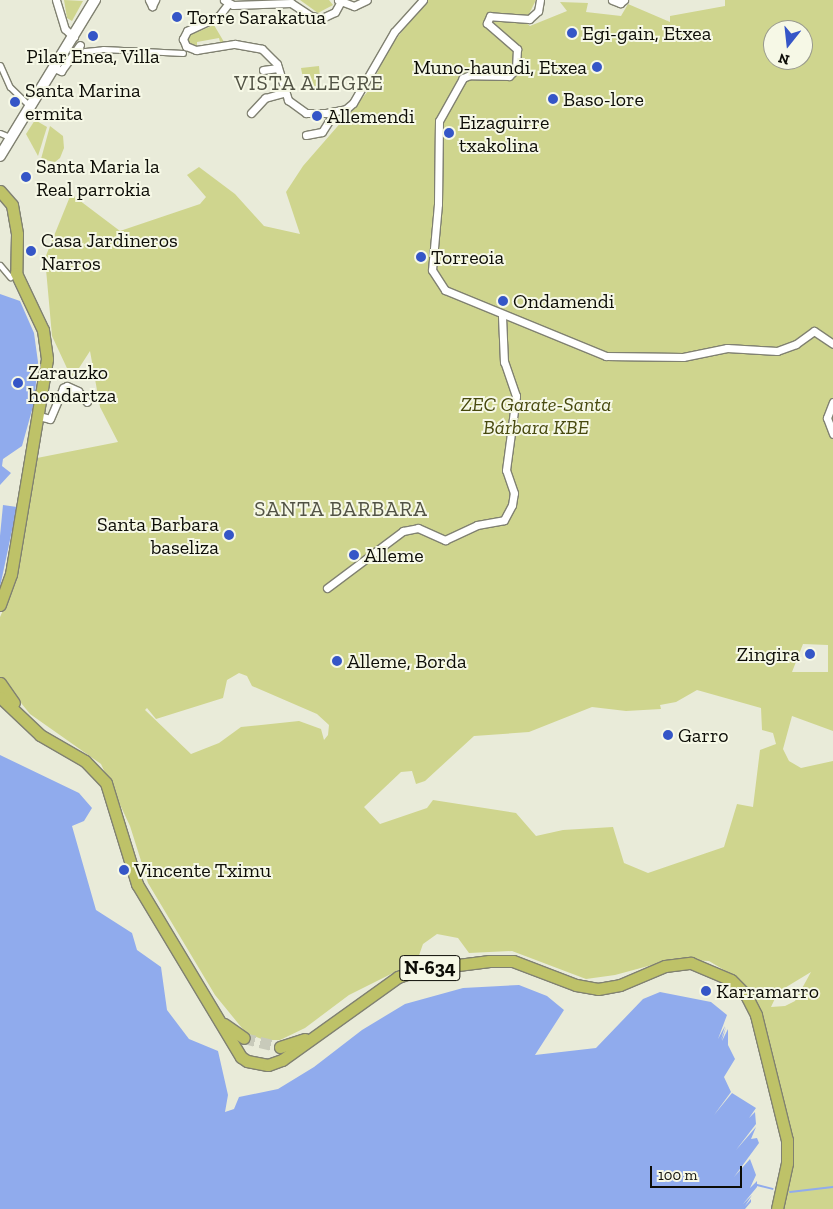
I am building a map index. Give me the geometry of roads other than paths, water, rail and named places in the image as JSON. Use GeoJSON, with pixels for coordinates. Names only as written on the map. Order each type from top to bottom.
{"type":"FeatureCollection","features":[{"type":"Feature","properties":{"kind":"highway"},"geometry":{"type":"LineString","coordinates":[[0,605],[11,574],[47,366],[46,346],[40,323],[16,273],[16,220],[12,205],[1,193]]}},
{"type":"Feature","properties":{"kind":"highway","name":"N-634"},"geometry":{"type":"LineString","coordinates":[[0,683],[30,725]]}},
{"type":"Feature","properties":{"kind":"highway","name":"N-634"},"geometry":{"type":"LineString","coordinates":[[0,696],[48,741],[85,761],[106,783],[137,884],[240,1057],[255,1064],[268,1065],[282,1060],[398,977],[418,970],[501,960],[524,964],[576,985],[598,989],[620,985],[680,963],[713,970],[740,988],[756,1017],[787,1142],[787,1161],[777,1209]]}},
{"type":"Feature","properties":{"kind":"highway","name":"N-634"},"geometry":{"type":"LineString","coordinates":[[214,1014],[244,1038]]}},
{"type":"Feature","properties":{"kind":"highway","name":"N-634"},"geometry":{"type":"LineString","coordinates":[[280,1047],[312,1037]]}},
{"type":"Feature","properties":{"kind":"main road"},"geometry":{"type":"LineString","coordinates":[[0,156],[30,107],[77,41],[95,0]]}},
{"type":"Feature","properties":{"kind":"street"},"geometry":{"type":"LineString","coordinates":[[56,0],[65,29],[77,41]]}},
{"type":"Feature","properties":{"kind":"street"},"geometry":{"type":"LineString","coordinates":[[150,0],[152,6],[155,0]]}},
{"type":"Feature","properties":{"kind":"street"},"geometry":{"type":"LineString","coordinates":[[367,0],[357,6],[339,1],[334,12],[322,18],[311,16],[291,3],[226,2],[219,16],[187,31],[183,39],[186,46],[193,50],[225,44],[256,46],[271,55],[278,68],[283,93],[288,100],[306,113],[334,113],[353,104],[394,32],[423,0]]}},
{"type":"Feature","properties":{"kind":"street"},"geometry":{"type":"LineString","coordinates":[[540,0],[538,11],[529,20],[490,16],[487,22],[490,26],[517,49],[516,69],[509,76],[470,75],[463,78],[439,121],[438,204],[432,270],[445,290],[502,316],[606,356],[683,357],[727,348],[776,351],[796,344],[814,331],[833,344]]}},
{"type":"Feature","properties":{"kind":"street"},"geometry":{"type":"LineString","coordinates":[[612,0],[620,3],[624,0]]}},
{"type":"Feature","properties":{"kind":"street"},"geometry":{"type":"LineString","coordinates":[[58,70],[78,53],[119,48],[127,52],[184,53]]}},
{"type":"Feature","properties":{"kind":"street"},"geometry":{"type":"LineString","coordinates":[[0,65],[10,87],[30,107]]}},
{"type":"Feature","properties":{"kind":"street"},"geometry":{"type":"LineString","coordinates":[[263,70],[278,68]]}},
{"type":"Feature","properties":{"kind":"street"},"geometry":{"type":"LineString","coordinates":[[250,113],[265,98],[283,93]]}},
{"type":"Feature","properties":{"kind":"street"},"geometry":{"type":"LineString","coordinates":[[306,135],[322,132],[334,113]]}},
{"type":"Feature","properties":{"kind":"street"},"geometry":{"type":"LineString","coordinates":[[0,133],[7,136]]}},
{"type":"Feature","properties":{"kind":"street"},"geometry":{"type":"LineString","coordinates":[[0,265],[10,277]]}},
{"type":"Feature","properties":{"kind":"street"},"geometry":{"type":"LineString","coordinates":[[327,588],[403,531],[418,528],[445,540],[476,525],[504,520],[512,505],[514,493],[506,470],[516,396],[504,362],[502,316]]}},
{"type":"Feature","properties":{"kind":"street"},"geometry":{"type":"LineString","coordinates":[[38,416],[50,419],[63,388],[68,386],[78,391],[87,402]]}},
{"type":"Feature","properties":{"kind":"street"},"geometry":{"type":"LineString","coordinates":[[833,402],[828,418],[833,434]]}},
{"type":"Feature","properties":{"kind":"water","name":"Zarauzko hondartza"},"geometry":{"type":"Polygon","coordinates":[[[0,294],[20,301],[34,333],[38,362],[34,403],[22,446],[3,459],[2,466],[11,473],[0,485],[0,294]]]}},
{"type":"Feature","properties":{"kind":"water"},"geometry":{"type":"Polygon","coordinates":[[[3,505],[17,507],[0,587],[0,536],[3,505]]]}},
{"type":"Feature","properties":{"kind":"water"},"geometry":{"type":"Polygon","coordinates":[[[0,755],[79,793],[92,808],[84,821],[72,826],[96,910],[132,933],[137,950],[161,967],[167,1010],[189,1039],[218,1051],[228,1095],[225,1112],[234,1109],[239,1097],[278,1089],[314,1067],[362,1030],[405,1004],[463,988],[519,985],[547,996],[564,1010],[535,1055],[596,1048],[643,999],[660,992],[711,1002],[727,1015],[718,1039],[725,1026],[721,1040],[726,1027],[722,1041],[728,1029],[728,1045],[735,1059],[724,1077],[731,1092],[714,1115],[732,1093],[756,1108],[749,1118],[755,1112],[756,1124],[736,1150],[756,1127],[751,1139],[757,1138],[759,1143],[734,1177],[750,1159],[756,1175],[750,1188],[757,1181],[757,1187],[743,1204],[752,1195],[745,1206],[751,1199],[751,1202],[745,1209],[0,1209],[0,755]]]}},
{"type":"Feature","properties":{"kind":"waterway"},"geometry":{"type":"LineString","coordinates":[[757,1185],[773,1189]]}},
{"type":"Feature","properties":{"kind":"waterway"},"geometry":{"type":"LineString","coordinates":[[790,1192],[833,1187]]}},
{"type":"Feature","properties":{"kind":"tunnel"},"geometry":{"type":"LineString","coordinates":[[244,1038],[280,1047]]}},
{"type":"Feature","properties":{"kind":"place","name":"Torre Sarakatua"},"geometry":{"type":"Point","coordinates":[177,17]}},
{"type":"Feature","properties":{"kind":"place","name":"Egi-gain, Etxea"},"geometry":{"type":"Point","coordinates":[572,33]}},
{"type":"Feature","properties":{"kind":"place","name":"Pilar Enea, Villa"},"geometry":{"type":"Point","coordinates":[93,36]}},
{"type":"Feature","properties":{"kind":"place","name":"Muno-haundi, Etxea"},"geometry":{"type":"Point","coordinates":[597,67]}},
{"type":"Feature","properties":{"kind":"place","name":"Baso-lore"},"geometry":{"type":"Point","coordinates":[553,99]}},
{"type":"Feature","properties":{"kind":"place","name":"Santa Marina ermita"},"geometry":{"type":"Point","coordinates":[15,102]}},
{"type":"Feature","properties":{"kind":"place","name":"Allemendi"},"geometry":{"type":"Point","coordinates":[317,116]}},
{"type":"Feature","properties":{"kind":"place","name":"Eizaguirre txakolina"},"geometry":{"type":"Point","coordinates":[449,133]}},
{"type":"Feature","properties":{"kind":"place","name":"Santa Maria la Real parrokia"},"geometry":{"type":"Point","coordinates":[26,177]}},
{"type":"Feature","properties":{"kind":"place","name":"Casa Jardineros Narros"},"geometry":{"type":"Point","coordinates":[31,251]}},
{"type":"Feature","properties":{"kind":"place","name":"Torreoia"},"geometry":{"type":"Point","coordinates":[421,257]}},
{"type":"Feature","properties":{"kind":"place","name":"Ondamendi"},"geometry":{"type":"Point","coordinates":[503,301]}},
{"type":"Feature","properties":{"kind":"place","name":"Zarauzko hondartza"},"geometry":{"type":"Point","coordinates":[18,383]}},
{"type":"Feature","properties":{"kind":"place","name":"Santa Barbara baseliza"},"geometry":{"type":"Point","coordinates":[229,535]}},
{"type":"Feature","properties":{"kind":"place","name":"Alleme"},"geometry":{"type":"Point","coordinates":[354,555]}},
{"type":"Feature","properties":{"kind":"place","name":"Zingira"},"geometry":{"type":"Point","coordinates":[810,654]}},
{"type":"Feature","properties":{"kind":"place","name":"Alleme, Borda"},"geometry":{"type":"Point","coordinates":[337,661]}},
{"type":"Feature","properties":{"kind":"place","name":"Garro"},"geometry":{"type":"Point","coordinates":[668,735]}},
{"type":"Feature","properties":{"kind":"place","name":"Vincente Tximu"},"geometry":{"type":"Point","coordinates":[124,870]}},
{"type":"Feature","properties":{"kind":"place","name":"Karramarro"},"geometry":{"type":"Point","coordinates":[706,991]}},
{"type":"Feature","properties":{"kind":"district","name":"VISTA ALEGRE"},"geometry":{"type":"Point","coordinates":[309,83]}},
{"type":"Feature","properties":{"kind":"district","name":"SANTA BARBARA"},"geometry":{"type":"Point","coordinates":[341,509]}},
{"type":"Feature","properties":{"kind":"park label","name":"ZEC Garate-Santa Bárbara KBE"},"geometry":{"type":"Point","coordinates":[536,416]}}]}
